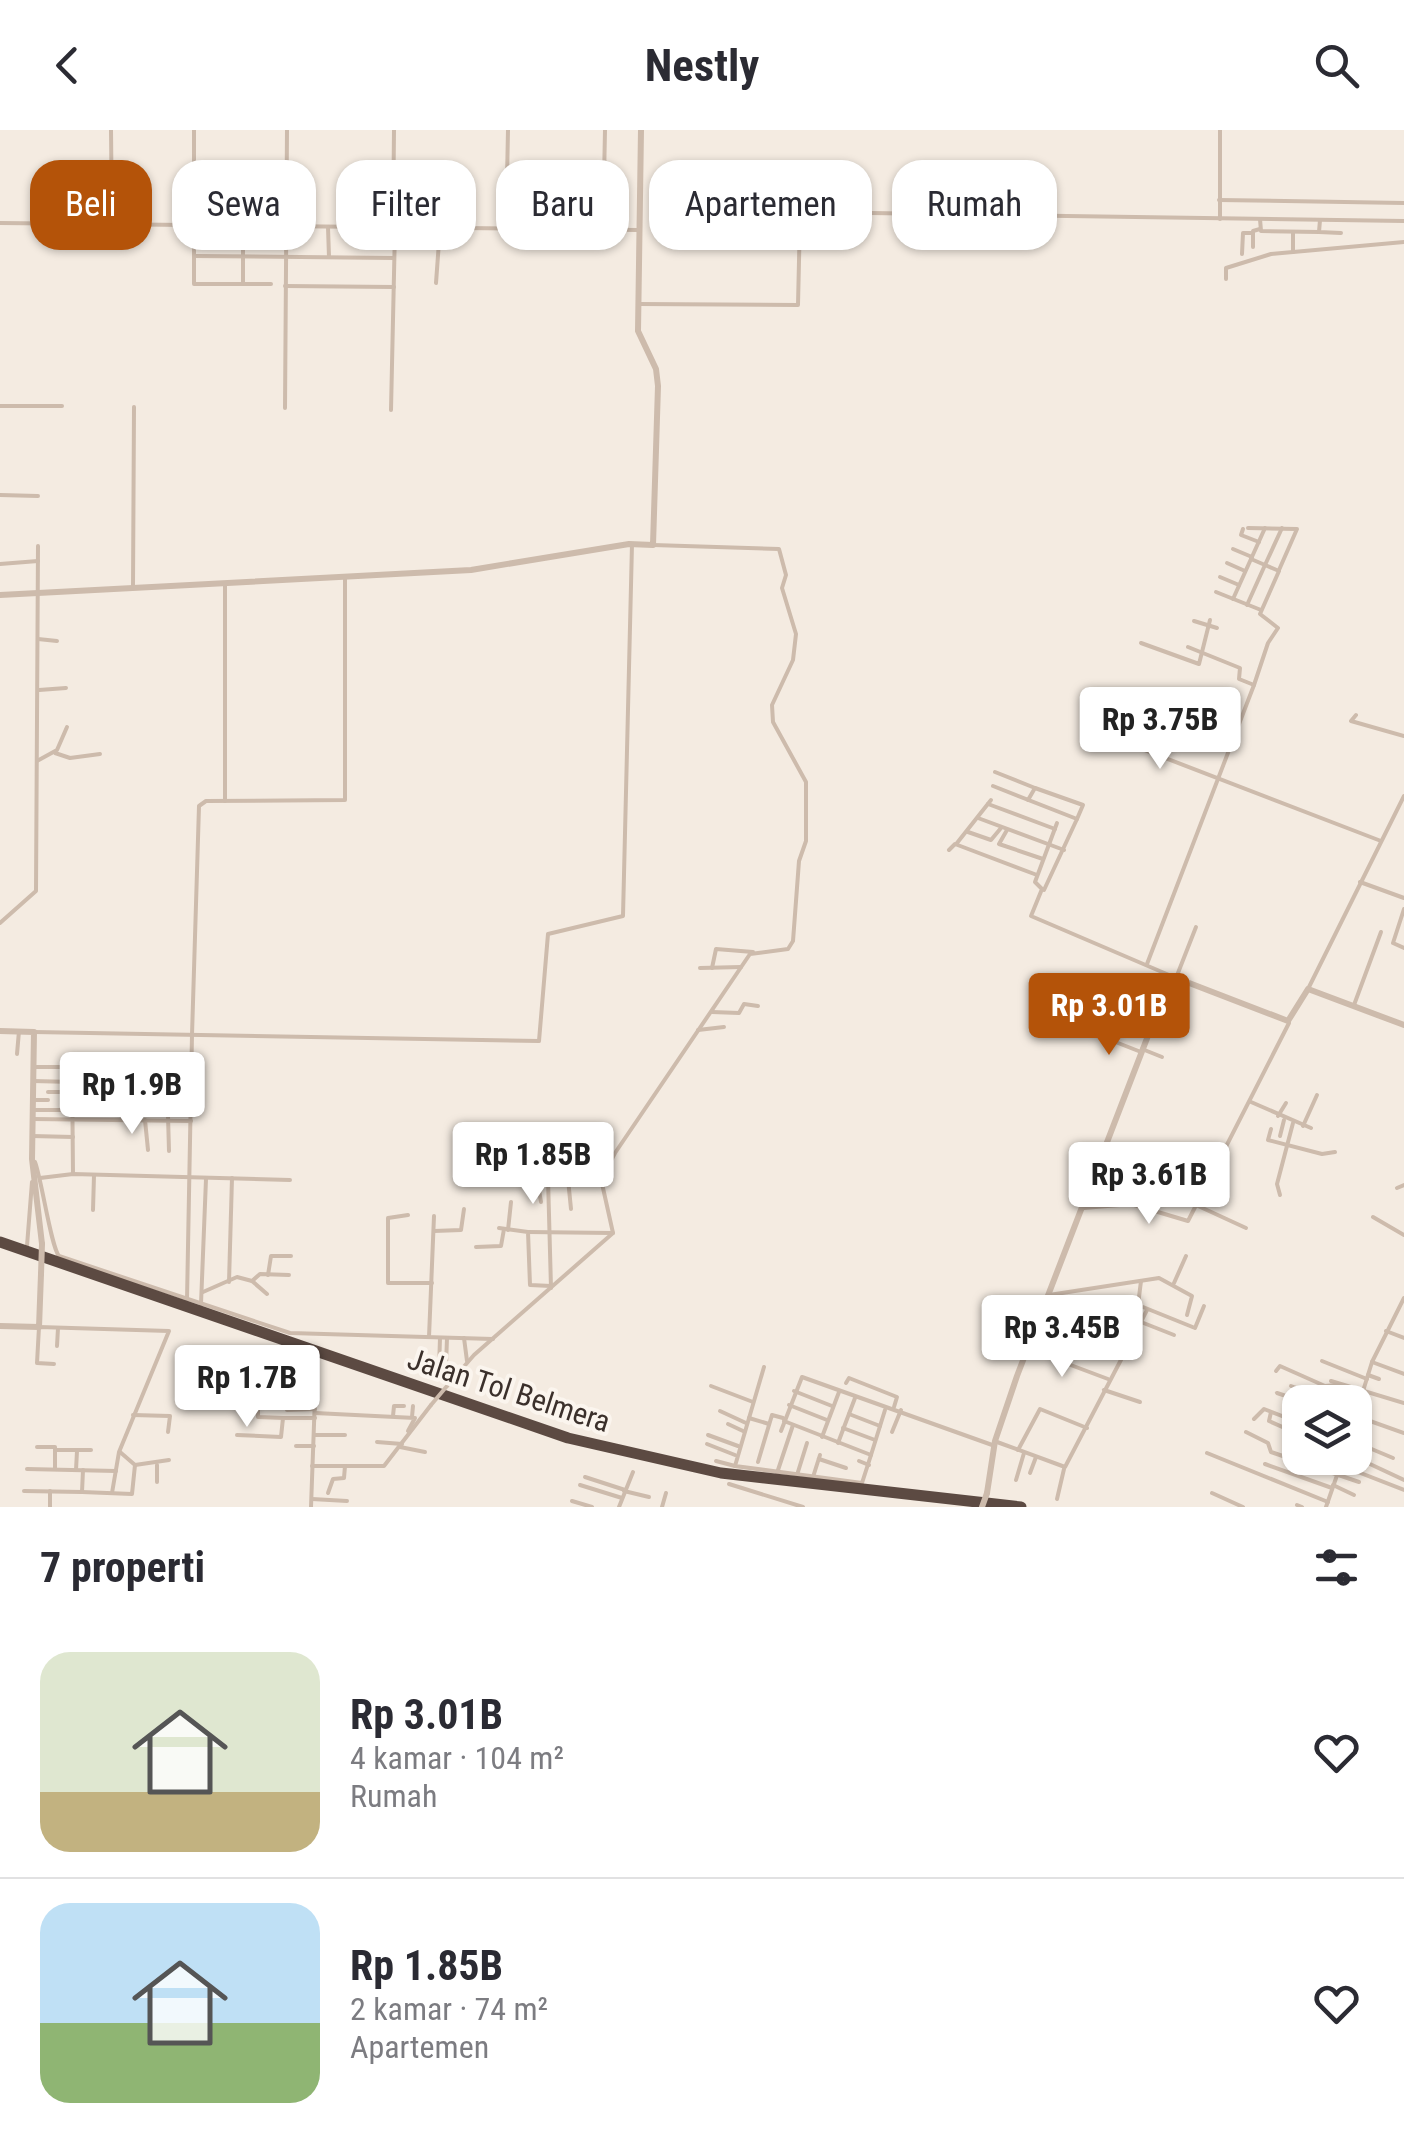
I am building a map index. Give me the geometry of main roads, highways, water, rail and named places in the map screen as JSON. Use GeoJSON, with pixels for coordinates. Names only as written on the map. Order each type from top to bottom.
{"type":"FeatureCollection","features":[{"type":"Feature","properties":{"kind":"highway","name":"Jalan Tol Belmera"},"geometry":{"type":"LineString","coordinates":[[0,1242],[530,1429],[720,1477],[980,1507]]}},
{"type":"Feature","properties":{"kind":"highway","name":"Jalan Tol Belmera"},"geometry":{"type":"LineString","coordinates":[[530,1429],[721,1473],[1021,1507]]}}]}
